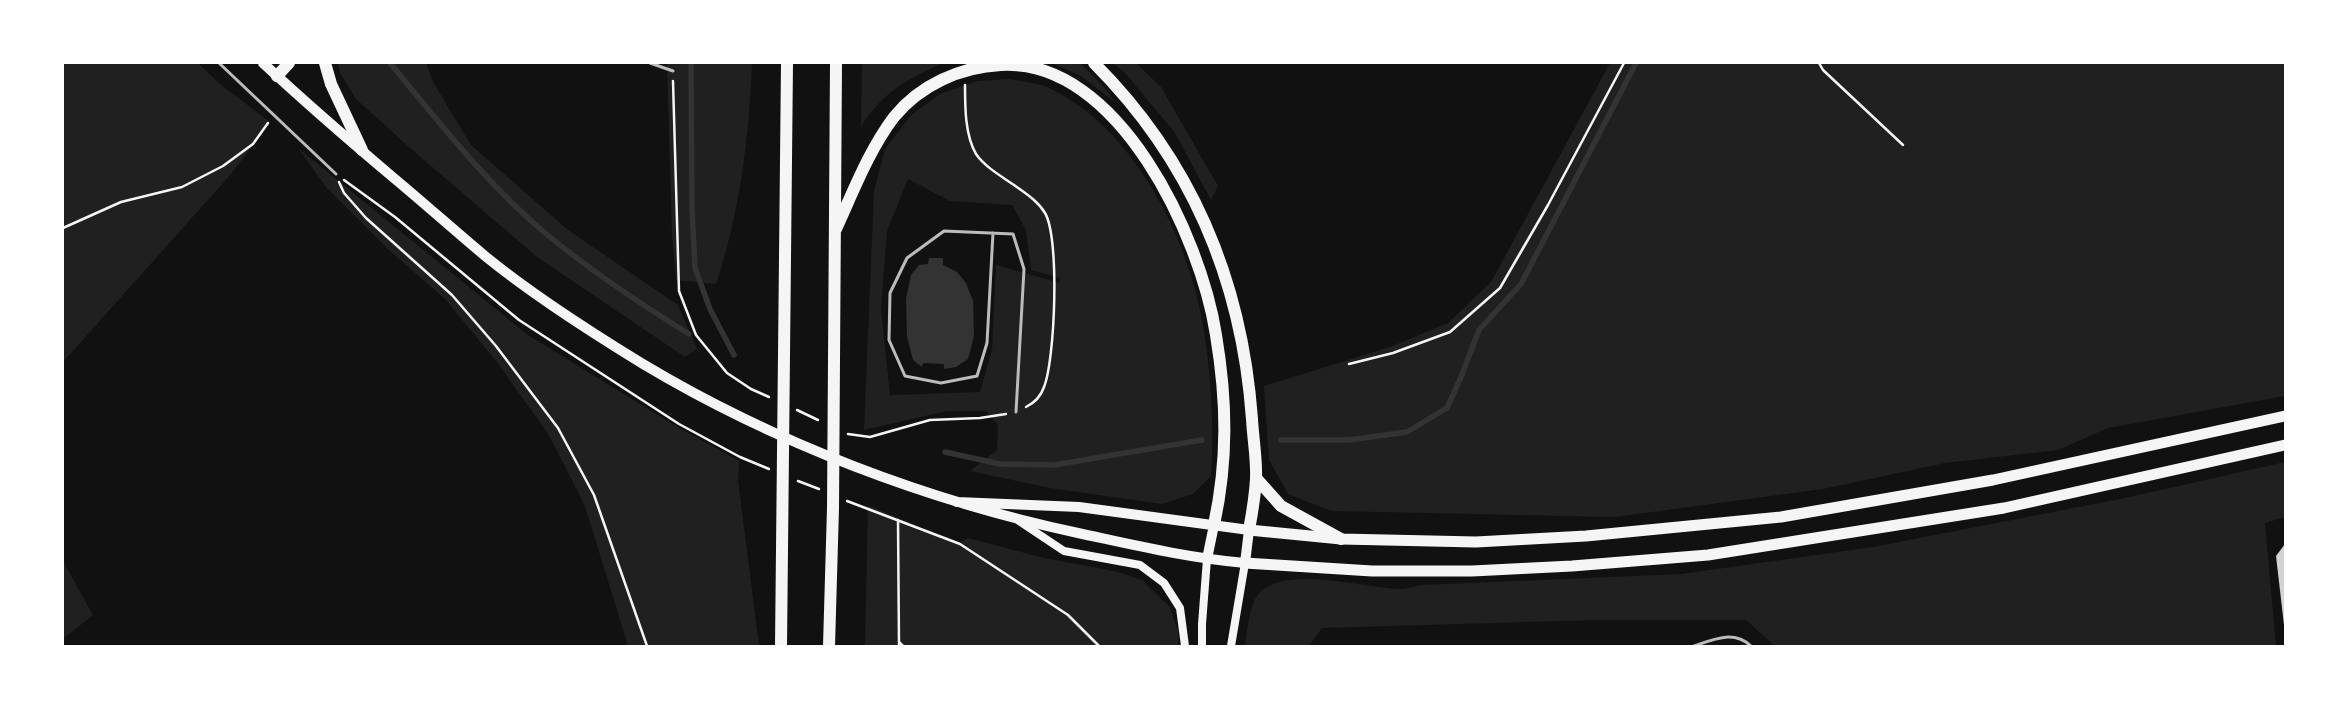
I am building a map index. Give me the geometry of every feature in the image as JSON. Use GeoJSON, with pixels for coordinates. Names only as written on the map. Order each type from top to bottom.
{"type":"FeatureCollection","features":[{"type":"Feature","properties":{"kind":"highway"},"geometry":{"type":"LineString","coordinates":[[277,76],[289,63]]}},
{"type":"Feature","properties":{"kind":"highway"},"geometry":{"type":"LineString","coordinates":[[325,63],[331,84],[362,150]]}},
{"type":"Feature","properties":{"kind":"highway"},"geometry":{"type":"LineString","coordinates":[[782,646],[782,487],[787,63]]}},
{"type":"Feature","properties":{"kind":"highway"},"geometry":{"type":"LineString","coordinates":[[829,646],[836,503],[834,407],[836,63]]}},
{"type":"Feature","properties":{"kind":"highway"},"geometry":{"type":"LineString","coordinates":[[1094,63],[1138,112],[1162,143],[1205,222],[1224,272],[1240,326],[1247,364],[1256,478],[1249,530],[1341,539],[1476,542],[1586,536],[1782,517],[1993,480],[2285,416]]}},
{"type":"Feature","properties":{"kind":"highway"},"geometry":{"type":"LineString","coordinates":[[836,229],[878,142],[895,116],[912,99],[930,86],[962,77],[978,66],[1006,64],[1032,67],[1065,79],[1096,99],[1121,125],[1143,155],[1164,191],[1184,232],[1204,280],[1216,333],[1225,416],[1225,453],[1221,492],[1214,525]]}},
{"type":"Feature","properties":{"kind":"highway"},"geometry":{"type":"LineString","coordinates":[[1245,563],[1372,571],[1472,571],[1572,566],[1708,555],[2004,508],[2285,445]]}},
{"type":"Feature","properties":{"kind":"highway"},"geometry":{"type":"LineString","coordinates":[[1256,478],[1281,506],[1341,539]]}},
{"type":"Feature","properties":{"kind":"main road"},"geometry":{"type":"LineString","coordinates":[[263,63],[487,257],[541,297],[644,365],[753,423],[854,465],[957,502],[1018,520],[1207,559],[1245,563]]}},
{"type":"Feature","properties":{"kind":"main road"},"geometry":{"type":"LineString","coordinates":[[957,502],[1079,507],[1249,530],[1231,646]]}},
{"type":"Feature","properties":{"kind":"main road"},"geometry":{"type":"LineString","coordinates":[[1018,520],[1064,551],[1140,565],[1164,583],[1180,608],[1186,646]]}},
{"type":"Feature","properties":{"kind":"main road"},"geometry":{"type":"LineString","coordinates":[[1202,646],[1202,624],[1207,559],[1214,525]]}},
{"type":"Feature","properties":{"kind":"lane"},"geometry":{"type":"LineString","coordinates":[[219,63],[273,116],[336,174]]}},
{"type":"Feature","properties":{"kind":"lane"},"geometry":{"type":"LineString","coordinates":[[650,63],[673,71]]}},
{"type":"Feature","properties":{"kind":"lane"},"geometry":{"type":"LineString","coordinates":[[993,233],[987,342],[977,376],[941,383],[905,376],[889,340],[890,293],[907,258],[944,231],[993,233],[1013,234],[1024,269],[1016,412]]}},
{"type":"Feature","properties":{"kind":"lane"},"geometry":{"type":"LineString","coordinates":[[1694,646],[1722,637],[1742,638],[1751,646]]}},
{"type":"Feature","properties":{"kind":"path"},"geometry":{"type":"LineString","coordinates":[[1349,364],[1393,353],[1450,332],[1500,288],[1548,205],[1624,63]]}},
{"type":"Feature","properties":{"kind":"path"},"geometry":{"type":"LineString","coordinates":[[1819,63],[1822,70],[1903,144]]}},
{"type":"Feature","properties":{"kind":"path"},"geometry":{"type":"LineString","coordinates":[[673,71],[679,291],[696,335],[727,373],[751,389],[773,399]]}},
{"type":"Feature","properties":{"kind":"path"},"geometry":{"type":"LineString","coordinates":[[844,432],[852,435],[870,437],[930,420],[980,418],[1016,412],[1033,403],[1044,388],[1051,354],[1054,282],[1052,232],[1045,213],[1033,198],[990,168],[977,154],[969,135],[962,77]]}},
{"type":"Feature","properties":{"kind":"path"},"geometry":{"type":"LineString","coordinates":[[63,228],[121,202],[182,187],[223,166],[253,144],[273,116]]}},
{"type":"Feature","properties":{"kind":"path"},"geometry":{"type":"LineString","coordinates":[[336,174],[395,218],[519,320],[679,424],[740,457],[776,472]]}},
{"type":"Feature","properties":{"kind":"path"},"geometry":{"type":"LineString","coordinates":[[336,174],[344,193],[366,218],[452,295],[496,346],[558,428],[594,495],[647,646]]}},
{"type":"Feature","properties":{"kind":"path"},"geometry":{"type":"LineString","coordinates":[[794,409],[823,422]]}},
{"type":"Feature","properties":{"kind":"path"},"geometry":{"type":"LineString","coordinates":[[797,480],[825,492]]}},
{"type":"Feature","properties":{"kind":"path"},"geometry":{"type":"LineString","coordinates":[[836,503],[898,520],[960,544],[1068,615],[1099,646]]}},
{"type":"Feature","properties":{"kind":"path"},"geometry":{"type":"LineString","coordinates":[[898,520],[899,646]]}},
{"type":"Feature","properties":{"kind":"path"},"geometry":{"type":"LineString","coordinates":[[899,642],[903,646]]}},
{"type":"Feature","properties":{"kind":"shaded area"},"geometry":{"type":"Polygon","coordinates":[[[63,63],[198,63],[220,84],[270,122],[232,173],[63,362],[63,63]]]}},
{"type":"Feature","properties":{"kind":"shaded area"},"geometry":{"type":"Polygon","coordinates":[[[338,63],[426,63],[433,82],[471,145],[568,230],[678,305],[697,349],[685,357],[537,257],[409,147],[356,99],[340,73],[338,63]]]}},
{"type":"Feature","properties":{"kind":"shaded area"},"geometry":{"type":"Polygon","coordinates":[[[667,63],[752,63],[746,147],[742,175],[731,230],[716,284],[676,280],[672,235],[667,63]]]}},
{"type":"Feature","properties":{"kind":"shaded area"},"geometry":{"type":"Polygon","coordinates":[[[862,63],[943,63],[907,81],[887,95],[861,126],[862,63]]]}},
{"type":"Feature","properties":{"kind":"shaded area"},"geometry":{"type":"Polygon","coordinates":[[[1052,63],[1080,63],[1103,86],[1116,103],[1081,76],[1052,63]]]}},
{"type":"Feature","properties":{"kind":"shaded area"},"geometry":{"type":"Polygon","coordinates":[[[1113,63],[1136,63],[1161,87],[1218,186],[1211,200],[1175,133],[1125,73],[1113,63]]]}},
{"type":"Feature","properties":{"kind":"shaded area"},"geometry":{"type":"Polygon","coordinates":[[[1610,63],[2285,63],[2285,396],[2108,428],[2058,450],[1945,463],[1823,489],[1615,517],[1331,511],[1288,494],[1269,460],[1264,386],[1390,347],[1448,323],[1491,282],[1610,63]]]}},
{"type":"Feature","properties":{"kind":"shaded area"},"geometry":{"type":"Polygon","coordinates":[[[1009,79],[1037,84],[1053,90],[1079,106],[1103,126],[1125,150],[1144,176],[1161,204],[1187,264],[1196,293],[1201,314],[1208,360],[1212,408],[1211,476],[1193,494],[1162,504],[1050,488],[970,471],[997,450],[998,425],[986,411],[947,411],[864,430],[874,191],[885,149],[911,115],[940,94],[977,81],[1009,79]],[[908,179],[887,231],[881,309],[890,395],[980,392],[992,350],[996,265],[1060,283],[1060,278],[1031,270],[1026,230],[1012,205],[950,201],[908,179]]]}},
{"type":"Feature","properties":{"kind":"shaded area"},"geometry":{"type":"Polygon","coordinates":[[[298,148],[528,335],[674,425],[739,461],[738,480],[759,646],[628,646],[585,506],[549,435],[496,361],[445,299],[390,251],[326,187],[298,148]]]}},
{"type":"Feature","properties":{"kind":"shaded area"},"geometry":{"type":"Polygon","coordinates":[[[929,258],[943,258],[943,265],[957,272],[966,283],[973,301],[974,336],[968,359],[956,367],[944,369],[944,364],[923,363],[922,367],[913,360],[907,337],[906,299],[911,275],[919,265],[928,264],[929,258]]]}},
{"type":"Feature","properties":{"kind":"shaded area"},"geometry":{"type":"Polygon","coordinates":[[[2285,462],[2285,517],[2265,523],[2276,646],[1775,646],[1746,620],[1595,620],[1322,628],[1309,646],[1245,646],[1253,604],[1263,590],[1278,582],[1298,579],[1320,580],[1401,589],[1422,585],[1681,574],[1873,547],[2125,498],[2285,462]]]}},
{"type":"Feature","properties":{"kind":"shaded area"},"geometry":{"type":"Polygon","coordinates":[[[868,505],[959,544],[968,538],[1044,558],[1114,571],[1142,580],[1169,606],[1178,631],[1178,646],[865,646],[868,505]]]}},
{"type":"Feature","properties":{"kind":"shaded area"},"geometry":{"type":"Polygon","coordinates":[[[63,561],[93,615],[63,639],[63,561]]]}},
{"type":"Feature","properties":{"kind":"building"},"geometry":{"type":"Polygon","coordinates":[[[2285,544],[2285,625],[2284,625],[2276,556],[2285,544]]]}},
{"type":"Feature","properties":{"kind":"waterway"},"geometry":{"type":"LineString","coordinates":[[390,63],[445,130],[483,173],[523,214],[562,247],[634,298],[689,334]]}},
{"type":"Feature","properties":{"kind":"waterway"},"geometry":{"type":"LineString","coordinates":[[691,63],[692,210],[695,268],[710,309],[734,355]]}},
{"type":"Feature","properties":{"kind":"waterway"},"geometry":{"type":"LineString","coordinates":[[1281,440],[1349,440],[1407,432],[1447,408],[1479,330],[1521,284],[1636,63]]}},
{"type":"Feature","properties":{"kind":"waterway"},"geometry":{"type":"LineString","coordinates":[[945,452],[1000,464],[1054,465],[1202,440]]}}]}
